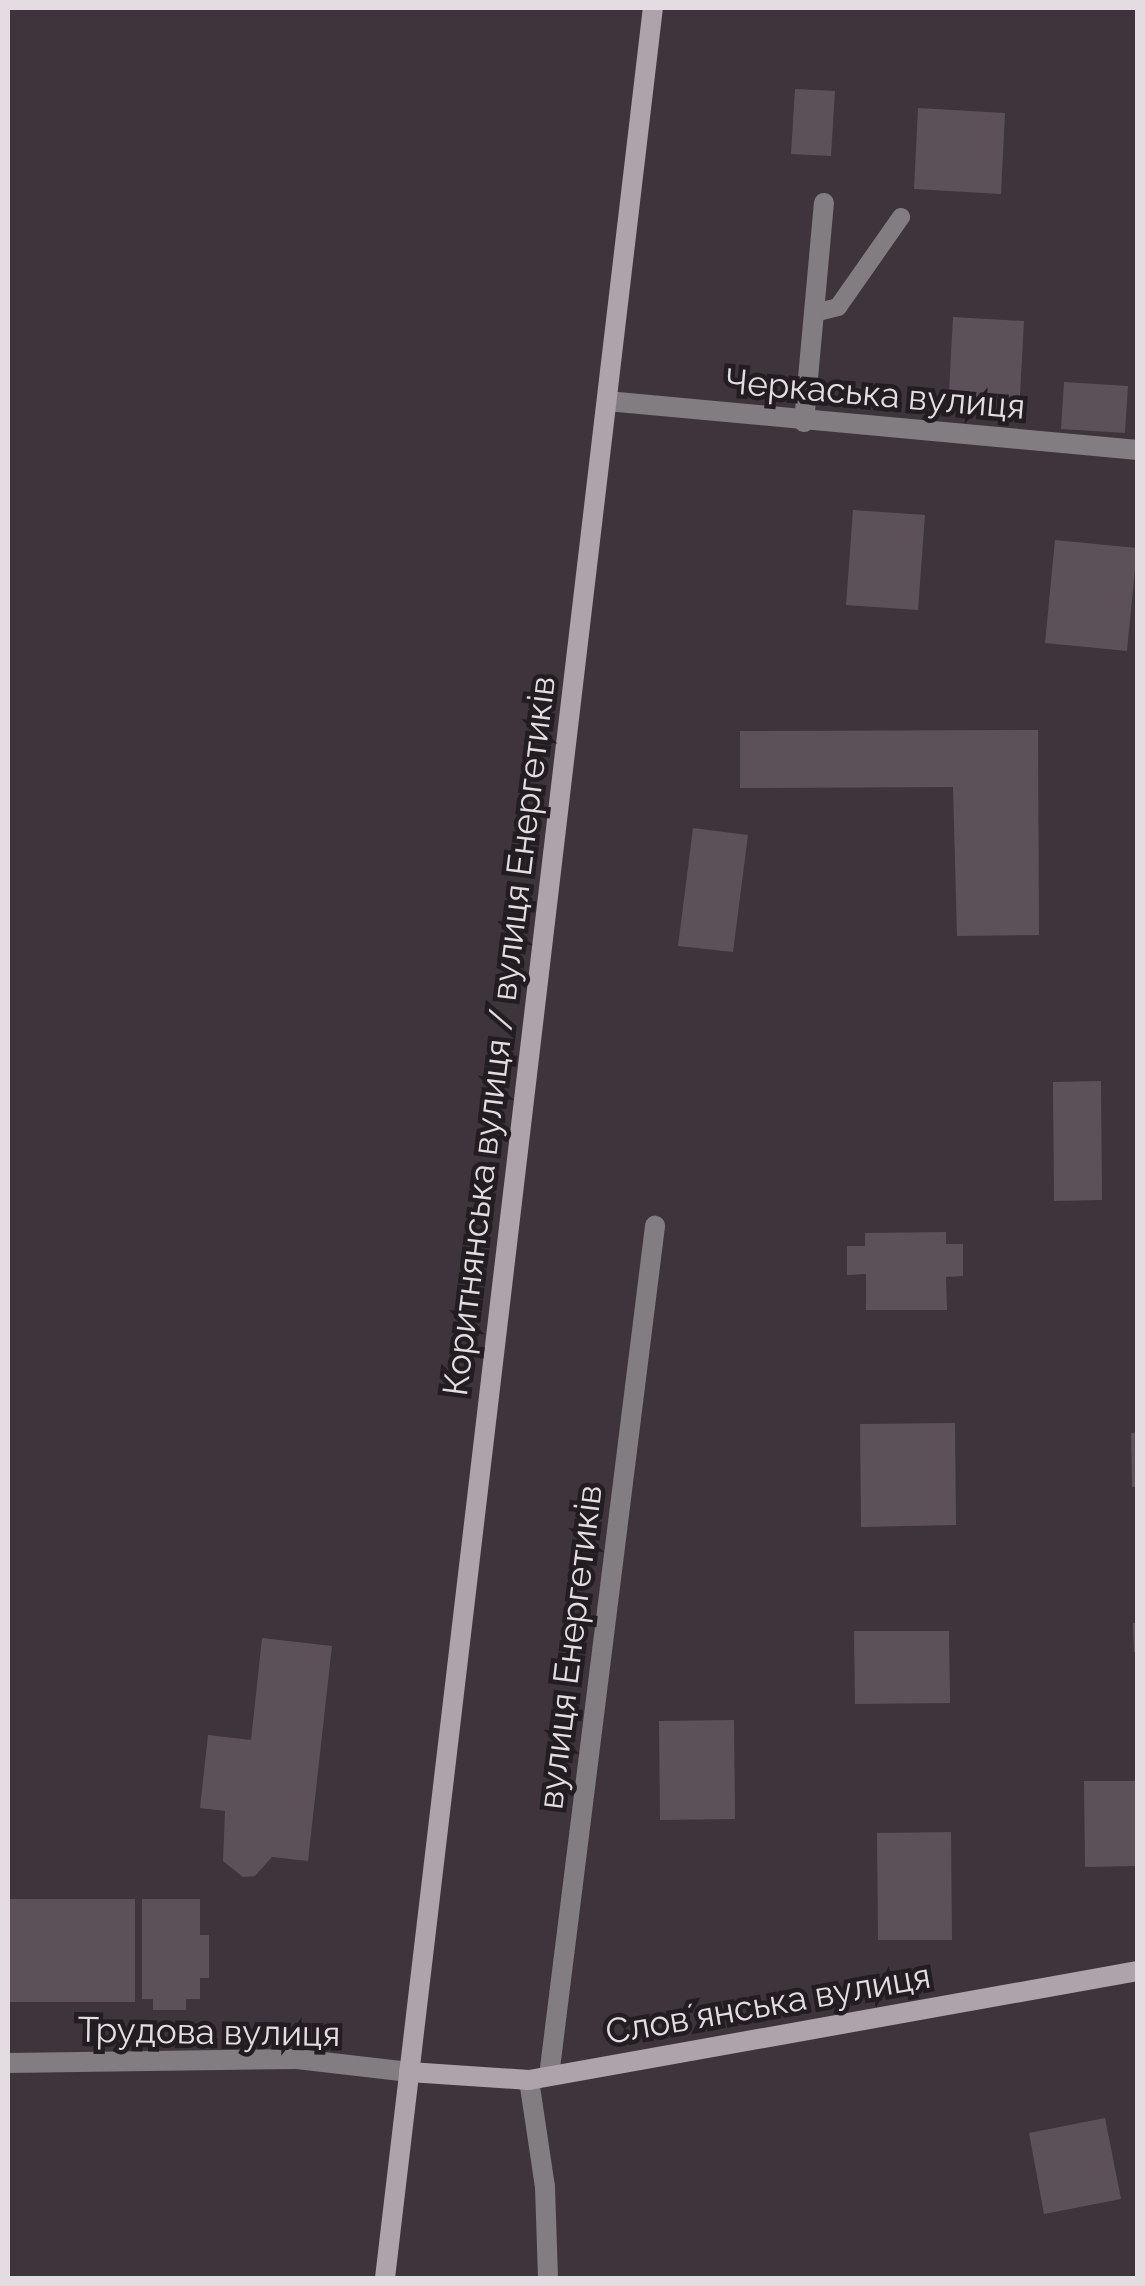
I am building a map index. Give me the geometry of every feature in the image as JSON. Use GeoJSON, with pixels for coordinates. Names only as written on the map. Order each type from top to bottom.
{"type":"FeatureCollection","features":[{"type":"Feature","properties":{"kind":"street","name":"Коритнянська вулиця / вулиця Енергетиків"},"geometry":{"type":"LineString","coordinates":[[385,2278],[653,8]]}},
{"type":"Feature","properties":{"kind":"street"},"geometry":{"type":"LineString","coordinates":[[804,422],[824,203]]}},
{"type":"Feature","properties":{"kind":"street","name":"Черкаська вулиця"},"geometry":{"type":"LineString","coordinates":[[606,402],[1138,450]]}},
{"type":"Feature","properties":{"kind":"street","name":"вулиця Енергетиків"},"geometry":{"type":"LineString","coordinates":[[548,2278],[539,2078],[655,1226]]}},
{"type":"Feature","properties":{"kind":"street","name":"Словʼянська вулиця"},"geometry":{"type":"LineString","coordinates":[[410,2072],[539,2078],[1138,1972]]}},
{"type":"Feature","properties":{"kind":"street","name":"Трудова вулиця"},"geometry":{"type":"LineString","coordinates":[[8,2063],[298,2059],[410,2072]]}},
{"type":"Feature","properties":{"kind":"lane"},"geometry":{"type":"LineString","coordinates":[[814,313],[838,307],[901,217]]}},
{"type":"Feature","properties":{"kind":"building"},"geometry":{"type":"Polygon","coordinates":[[[795,89],[835,91],[831,156],[791,154],[795,89]]]}},
{"type":"Feature","properties":{"kind":"building"},"geometry":{"type":"Polygon","coordinates":[[[918,108],[1005,113],[1001,194],[914,189],[918,108]]]}},
{"type":"Feature","properties":{"kind":"building"},"geometry":{"type":"Polygon","coordinates":[[[953,317],[1024,321],[1019,414],[948,410],[953,317]]]}},
{"type":"Feature","properties":{"kind":"building"},"geometry":{"type":"Polygon","coordinates":[[[1064,382],[1128,386],[1125,433],[1061,429],[1064,382]]]}},
{"type":"Feature","properties":{"kind":"building"},"geometry":{"type":"Polygon","coordinates":[[[853,510],[925,515],[918,610],[846,605],[853,510]]]}},
{"type":"Feature","properties":{"kind":"building"},"geometry":{"type":"Polygon","coordinates":[[[1055,540],[1137,548],[1127,651],[1045,643],[1055,540]]]}},
{"type":"Feature","properties":{"kind":"building"},"geometry":{"type":"Polygon","coordinates":[[[1038,730],[1039,935],[957,936],[953,787],[740,788],[740,731],[1038,730]]]}},
{"type":"Feature","properties":{"kind":"building"},"geometry":{"type":"Polygon","coordinates":[[[693,828],[748,835],[733,952],[678,946],[693,828]]]}},
{"type":"Feature","properties":{"kind":"building"},"geometry":{"type":"Polygon","coordinates":[[[1101,1081],[1102,1200],[1054,1201],[1053,1082],[1101,1081]]]}},
{"type":"Feature","properties":{"kind":"building"},"geometry":{"type":"Polygon","coordinates":[[[946,1232],[946,1244],[963,1244],[963,1276],[946,1277],[947,1310],[866,1310],[866,1274],[847,1275],[847,1246],[865,1246],[865,1233],[946,1232]]]}},
{"type":"Feature","properties":{"kind":"building"},"geometry":{"type":"Polygon","coordinates":[[[955,1423],[956,1525],[861,1527],[860,1424],[955,1423]]]}},
{"type":"Feature","properties":{"kind":"building"},"geometry":{"type":"Polygon","coordinates":[[[1138,1432],[1138,1487],[1132,1487],[1131,1433],[1138,1432]]]}},
{"type":"Feature","properties":{"kind":"building"},"geometry":{"type":"Polygon","coordinates":[[[1133,1623],[1138,1623],[1138,1652],[1134,1652],[1133,1623]]]}},
{"type":"Feature","properties":{"kind":"building"},"geometry":{"type":"Polygon","coordinates":[[[854,1631],[949,1631],[950,1703],[855,1704],[854,1631]]]}},
{"type":"Feature","properties":{"kind":"building"},"geometry":{"type":"Polygon","coordinates":[[[262,1638],[332,1646],[308,1861],[272,1857],[255,1876],[243,1877],[223,1861],[225,1811],[200,1808],[208,1735],[251,1740],[262,1638]]]}},
{"type":"Feature","properties":{"kind":"building"},"geometry":{"type":"Polygon","coordinates":[[[734,1720],[735,1819],[660,1820],[659,1721],[734,1720]]]}},
{"type":"Feature","properties":{"kind":"building"},"geometry":{"type":"Polygon","coordinates":[[[1084,1781],[1138,1781],[1138,1866],[1085,1867],[1084,1781]]]}},
{"type":"Feature","properties":{"kind":"building"},"geometry":{"type":"Polygon","coordinates":[[[951,1832],[952,1940],[878,1940],[877,1833],[951,1832]]]}},
{"type":"Feature","properties":{"kind":"building"},"geometry":{"type":"Polygon","coordinates":[[[8,1899],[135,1899],[135,2002],[8,2002],[8,1899]]]}},
{"type":"Feature","properties":{"kind":"building"},"geometry":{"type":"Polygon","coordinates":[[[142,1899],[200,1899],[200,1935],[209,1935],[209,1978],[200,1978],[200,1999],[186,1999],[186,2010],[153,2010],[153,1999],[142,1999],[142,1899]]]}},
{"type":"Feature","properties":{"kind":"building"},"geometry":{"type":"Polygon","coordinates":[[[1105,2118],[1121,2199],[1044,2214],[1029,2133],[1105,2118]]]}}]}
